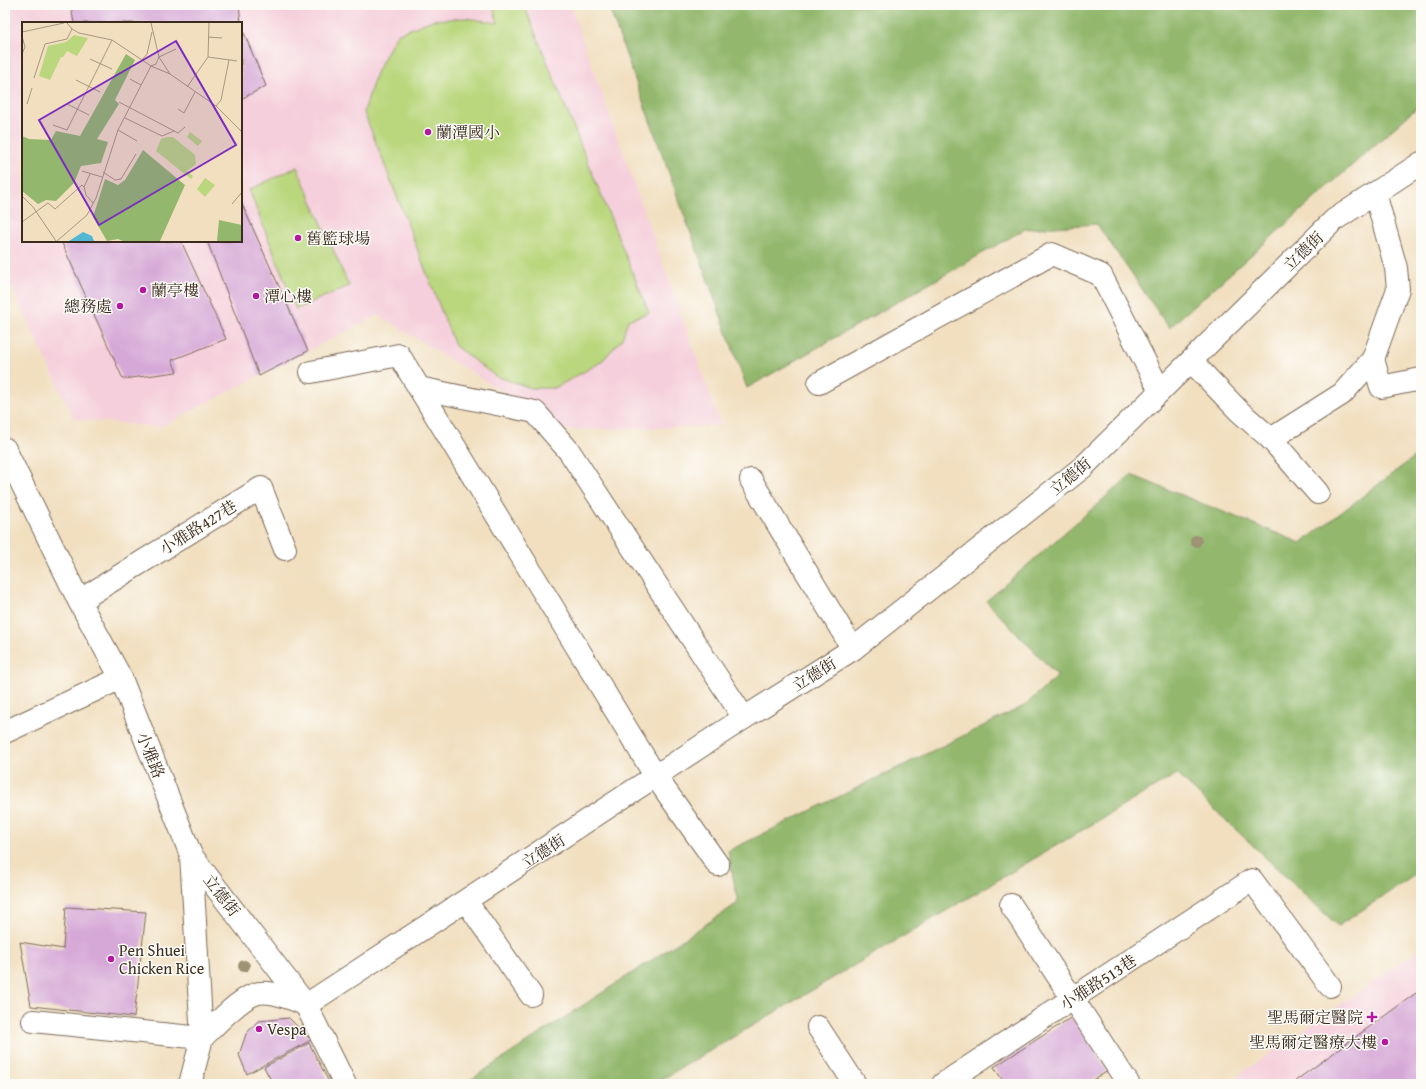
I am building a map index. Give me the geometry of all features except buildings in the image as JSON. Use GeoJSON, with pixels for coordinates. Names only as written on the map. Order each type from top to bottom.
{"type":"FeatureCollection","features":[{"type":"Feature","properties":{"kind":"street","name":"立德街"},"geometry":{"type":"LineString","coordinates":[[191,855],[306,1004],[656,777],[744,718],[853,649],[1083,467],[1334,220],[1421,163]]}},
{"type":"Feature","properties":{"kind":"street"},"geometry":{"type":"LineString","coordinates":[[1271,439],[1342,394],[1373,359],[1398,289],[1396,268],[1375,193]]}},
{"type":"Feature","properties":{"kind":"street"},"geometry":{"type":"LineString","coordinates":[[819,383],[1052,254],[1101,275],[1160,391]]}},
{"type":"Feature","properties":{"kind":"street"},"geometry":{"type":"LineString","coordinates":[[311,372],[400,355],[656,777],[718,865]]}},
{"type":"Feature","properties":{"kind":"street"},"geometry":{"type":"LineString","coordinates":[[1373,359],[1381,387],[1421,379]]}},
{"type":"Feature","properties":{"kind":"street"},"geometry":{"type":"LineString","coordinates":[[1191,361],[1239,411],[1271,439],[1318,493]]}},
{"type":"Feature","properties":{"kind":"street"},"geometry":{"type":"LineString","coordinates":[[419,388],[534,412],[569,451],[744,718]]}},
{"type":"Feature","properties":{"kind":"street","name":"小雅路"},"geometry":{"type":"LineString","coordinates":[[5,449],[79,601],[120,678],[191,855],[202,1038],[190,1084]]}},
{"type":"Feature","properties":{"kind":"street"},"geometry":{"type":"LineString","coordinates":[[751,480],[853,649]]}},
{"type":"Feature","properties":{"kind":"street","name":"小雅路427巷"},"geometry":{"type":"LineString","coordinates":[[79,601],[261,488],[285,549]]}},
{"type":"Feature","properties":{"kind":"street"},"geometry":{"type":"LineString","coordinates":[[5,732],[120,678]]}},
{"type":"Feature","properties":{"kind":"street","name":"小雅路513巷"},"geometry":{"type":"LineString","coordinates":[[943,1084],[1252,880],[1330,986]]}},
{"type":"Feature","properties":{"kind":"street"},"geometry":{"type":"LineString","coordinates":[[466,901],[531,995]]}},
{"type":"Feature","properties":{"kind":"street"},"geometry":{"type":"LineString","coordinates":[[1011,904],[1074,998],[1128,1083]]}},
{"type":"Feature","properties":{"kind":"street"},"geometry":{"type":"LineString","coordinates":[[34,1021],[202,1038],[227,1012],[255,993],[281,995],[306,1004],[345,1084]]}},
{"type":"Feature","properties":{"kind":"street"},"geometry":{"type":"LineString","coordinates":[[818,1027],[855,1084]]}},
{"type":"Feature","properties":{"kind":"shaded area","name":"蘭潭國小"},"geometry":{"type":"Polygon","coordinates":[[[5,5],[570,5],[721,426],[565,430],[378,315],[160,427],[74,419],[5,273],[5,5]]]}},
{"type":"Feature","properties":{"kind":"shaded area","name":"聖馬爾定醫院"},"geometry":{"type":"Polygon","coordinates":[[[1421,949],[1421,1084],[1226,1084],[1421,949]]]}},
{"type":"Feature","properties":{"kind":"green space"},"geometry":{"type":"Polygon","coordinates":[[[492,5],[524,5],[649,313],[628,320],[622,339],[601,362],[555,388],[531,388],[495,376],[455,346],[364,112],[376,73],[397,34],[433,20],[465,18],[498,23],[492,5]]]}},
{"type":"Feature","properties":{"kind":"green space"},"geometry":{"type":"Polygon","coordinates":[[[608,5],[1421,5],[1421,104],[1169,328],[1097,224],[1025,229],[747,388],[608,5]]]}},
{"type":"Feature","properties":{"kind":"green space","name":"舊籃球場"},"geometry":{"type":"Polygon","coordinates":[[[297,167],[349,286],[296,309],[249,190],[297,167]]]}},
{"type":"Feature","properties":{"kind":"green space"},"geometry":{"type":"Polygon","coordinates":[[[1421,452],[1421,875],[1418,873],[1338,926],[1177,774],[654,1084],[464,1084],[738,903],[728,851],[1024,706],[1058,676],[986,601],[1131,475],[1301,543],[1421,452]]]}},
{"type":"Feature","properties":{"kind":"place","name":"蘭潭國小"},"geometry":{"type":"Point","coordinates":[428,132]}},
{"type":"Feature","properties":{"kind":"place","name":"舊籃球場"},"geometry":{"type":"Point","coordinates":[298,238]}},
{"type":"Feature","properties":{"kind":"place","name":"蘭亭樓"},"geometry":{"type":"Point","coordinates":[143,290]}},
{"type":"Feature","properties":{"kind":"place","name":"潭心樓"},"geometry":{"type":"Point","coordinates":[256,296]}},
{"type":"Feature","properties":{"kind":"place","name":"總務處"},"geometry":{"type":"Point","coordinates":[120,306]}},
{"type":"Feature","properties":{"kind":"place","name":"Pen Shuei Chicken Rice"},"geometry":{"type":"Point","coordinates":[111,959]}},
{"type":"Feature","properties":{"kind":"place","name":"聖馬爾定醫院"},"geometry":{"type":"Point","coordinates":[1372,1017]}},
{"type":"Feature","properties":{"kind":"place","name":"Vespa"},"geometry":{"type":"Point","coordinates":[259,1029]}},
{"type":"Feature","properties":{"kind":"place","name":"聖馬爾定醫療大樓"},"geometry":{"type":"Point","coordinates":[1385,1042]}}]}
